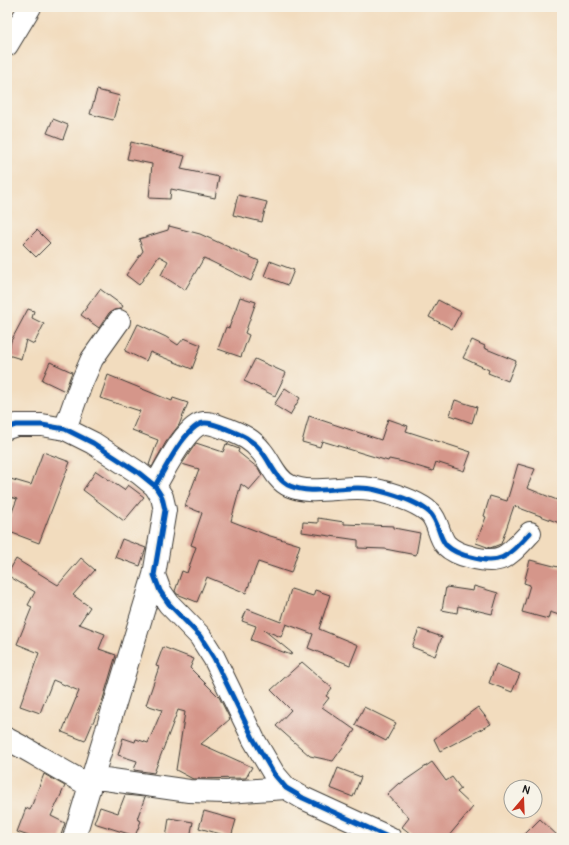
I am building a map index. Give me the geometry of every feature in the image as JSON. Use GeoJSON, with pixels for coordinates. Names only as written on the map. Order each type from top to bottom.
{"type":"FeatureCollection","features":[{"type":"Feature","properties":{"kind":"street"},"geometry":{"type":"LineString","coordinates":[[7,45],[30,7]]}},
{"type":"Feature","properties":{"kind":"street"},"geometry":{"type":"LineString","coordinates":[[65,429],[81,384],[92,360],[119,321]]}},
{"type":"Feature","properties":{"kind":"street"},"geometry":{"type":"LineString","coordinates":[[155,486],[190,430],[204,423],[212,424],[250,438],[269,460],[281,481],[289,486],[306,490],[370,488],[401,498],[422,508],[430,514],[435,521],[441,538],[447,546],[462,555],[489,562],[496,561],[514,549],[530,533]]}},
{"type":"Feature","properties":{"kind":"street"},"geometry":{"type":"LineString","coordinates":[[7,428],[16,425],[42,425],[65,429],[93,443],[139,473],[155,486],[162,497],[165,510],[154,575],[90,781],[74,838]]}},
{"type":"Feature","properties":{"kind":"street"},"geometry":{"type":"LineString","coordinates":[[154,575],[160,591],[169,604],[200,636],[214,658],[254,740],[274,774],[286,788],[303,798],[390,838]]}},
{"type":"Feature","properties":{"kind":"street"},"geometry":{"type":"LineString","coordinates":[[7,739],[29,750],[60,771],[90,781],[189,792],[226,792],[286,788]]}},
{"type":"Feature","properties":{"kind":"building"},"geometry":{"type":"Polygon","coordinates":[[[97,90],[120,96],[113,120],[90,114],[97,90]]]}},
{"type":"Feature","properties":{"kind":"building"},"geometry":{"type":"Polygon","coordinates":[[[53,119],[68,125],[63,139],[47,133],[53,119]]]}},
{"type":"Feature","properties":{"kind":"building"},"geometry":{"type":"Polygon","coordinates":[[[131,142],[185,156],[181,169],[219,177],[215,198],[171,189],[170,199],[149,198],[152,164],[127,159],[131,142]]]}},
{"type":"Feature","properties":{"kind":"building"},"geometry":{"type":"Polygon","coordinates":[[[238,195],[267,202],[262,222],[233,215],[238,195]]]}},
{"type":"Feature","properties":{"kind":"building"},"geometry":{"type":"Polygon","coordinates":[[[169,226],[200,234],[259,261],[251,281],[204,258],[185,290],[161,275],[168,261],[159,256],[139,285],[126,275],[143,251],[139,239],[168,230],[169,226]]]}},
{"type":"Feature","properties":{"kind":"building"},"geometry":{"type":"Polygon","coordinates":[[[37,230],[50,243],[36,257],[23,244],[37,230]]]}},
{"type":"Feature","properties":{"kind":"building"},"geometry":{"type":"Polygon","coordinates":[[[270,261],[294,270],[288,285],[264,276],[270,261]]]}},
{"type":"Feature","properties":{"kind":"building"},"geometry":{"type":"Polygon","coordinates":[[[100,289],[123,306],[121,309],[114,310],[109,313],[99,328],[81,315],[100,289]]]}},
{"type":"Feature","properties":{"kind":"building"},"geometry":{"type":"Polygon","coordinates":[[[240,297],[256,302],[245,333],[249,335],[241,357],[218,349],[226,327],[229,328],[240,297]]]}},
{"type":"Feature","properties":{"kind":"building"},"geometry":{"type":"Polygon","coordinates":[[[438,300],[461,312],[452,329],[429,317],[438,300]]]}},
{"type":"Feature","properties":{"kind":"building"},"geometry":{"type":"Polygon","coordinates":[[[28,309],[34,311],[32,318],[44,324],[34,344],[26,340],[21,359],[8,355],[11,341],[28,309]]]}},
{"type":"Feature","properties":{"kind":"building"},"geometry":{"type":"Polygon","coordinates":[[[138,324],[166,337],[178,345],[184,338],[201,345],[192,369],[150,352],[146,361],[125,351],[138,324]]]}},
{"type":"Feature","properties":{"kind":"building"},"geometry":{"type":"Polygon","coordinates":[[[472,340],[485,346],[484,348],[516,361],[508,381],[488,373],[489,370],[463,358],[472,340]]]}},
{"type":"Feature","properties":{"kind":"building"},"geometry":{"type":"Polygon","coordinates":[[[255,359],[286,373],[275,396],[244,381],[255,359]]]}},
{"type":"Feature","properties":{"kind":"building"},"geometry":{"type":"Polygon","coordinates":[[[50,362],[72,372],[65,391],[42,380],[50,362]]]}},
{"type":"Feature","properties":{"kind":"building"},"geometry":{"type":"Polygon","coordinates":[[[108,375],[172,401],[173,398],[188,403],[179,425],[166,442],[152,467],[149,465],[158,440],[132,430],[140,411],[100,398],[108,375]]]}},
{"type":"Feature","properties":{"kind":"building"},"geometry":{"type":"Polygon","coordinates":[[[285,388],[300,398],[290,415],[274,405],[285,388]]]}},
{"type":"Feature","properties":{"kind":"building"},"geometry":{"type":"Polygon","coordinates":[[[455,400],[477,407],[472,423],[450,415],[455,400]]]}},
{"type":"Feature","properties":{"kind":"building"},"geometry":{"type":"Polygon","coordinates":[[[309,416],[381,440],[388,419],[408,426],[406,431],[471,452],[464,471],[436,462],[433,471],[403,462],[389,459],[388,461],[322,441],[320,447],[302,442],[309,416]]]}},
{"type":"Feature","properties":{"kind":"building"},"geometry":{"type":"Polygon","coordinates":[[[196,443],[223,452],[226,444],[239,449],[238,452],[258,468],[262,475],[249,490],[241,484],[231,521],[267,535],[300,545],[291,573],[258,562],[246,593],[207,577],[197,602],[177,594],[175,591],[182,571],[187,573],[196,547],[191,545],[202,513],[185,506],[199,469],[182,464],[196,443]]]}},
{"type":"Feature","properties":{"kind":"building"},"geometry":{"type":"Polygon","coordinates":[[[43,452],[70,462],[39,543],[7,531],[7,525],[17,499],[7,496],[7,478],[31,485],[43,452]]]}},
{"type":"Feature","properties":{"kind":"building"},"geometry":{"type":"Polygon","coordinates":[[[518,464],[535,469],[527,488],[562,502],[562,524],[514,506],[501,544],[490,548],[476,543],[486,517],[484,516],[490,496],[507,501],[518,464]]]}},
{"type":"Feature","properties":{"kind":"building"},"geometry":{"type":"Polygon","coordinates":[[[96,471],[124,490],[128,485],[144,497],[124,521],[83,490],[96,471]]]}},
{"type":"Feature","properties":{"kind":"building"},"geometry":{"type":"Polygon","coordinates":[[[318,518],[344,522],[344,524],[394,526],[394,528],[420,533],[416,555],[385,549],[358,548],[358,540],[302,532],[303,522],[318,523],[318,518]]]}},
{"type":"Feature","properties":{"kind":"building"},"geometry":{"type":"Polygon","coordinates":[[[122,539],[146,548],[140,566],[115,557],[122,539]]]}},
{"type":"Feature","properties":{"kind":"building"},"geometry":{"type":"Polygon","coordinates":[[[81,558],[95,570],[73,595],[90,607],[79,624],[105,634],[99,649],[116,655],[103,699],[85,741],[62,732],[79,691],[53,680],[40,713],[20,706],[39,653],[17,644],[32,607],[28,605],[35,592],[7,575],[16,559],[58,585],[81,558]]]}},
{"type":"Feature","properties":{"kind":"building"},"geometry":{"type":"Polygon","coordinates":[[[530,560],[562,568],[562,616],[550,612],[548,619],[522,612],[530,585],[524,583],[530,560]]]}},
{"type":"Feature","properties":{"kind":"building"},"geometry":{"type":"Polygon","coordinates":[[[474,586],[498,593],[492,614],[458,606],[457,613],[442,610],[446,587],[473,591],[474,586]]]}},
{"type":"Feature","properties":{"kind":"building"},"geometry":{"type":"Polygon","coordinates":[[[291,589],[313,596],[315,590],[330,595],[319,629],[358,645],[350,665],[308,648],[313,634],[286,624],[281,637],[264,630],[292,653],[291,655],[251,640],[256,626],[242,621],[247,609],[281,622],[291,589]]]}},
{"type":"Feature","properties":{"kind":"building"},"geometry":{"type":"Polygon","coordinates":[[[419,629],[442,637],[435,656],[412,647],[419,629]]]}},
{"type":"Feature","properties":{"kind":"building"},"geometry":{"type":"Polygon","coordinates":[[[163,647],[194,659],[190,668],[219,697],[230,719],[201,744],[252,767],[246,778],[193,779],[176,770],[185,712],[178,710],[154,773],[134,770],[137,761],[118,755],[123,738],[135,742],[136,739],[148,743],[162,710],[146,705],[159,667],[156,666],[163,647]]]}},
{"type":"Feature","properties":{"kind":"building"},"geometry":{"type":"Polygon","coordinates":[[[302,662],[332,688],[326,696],[329,698],[322,707],[355,730],[333,761],[310,756],[276,726],[291,710],[271,690],[302,662]]]}},
{"type":"Feature","properties":{"kind":"building"},"geometry":{"type":"Polygon","coordinates":[[[496,664],[520,674],[512,692],[489,683],[496,664]]]}},
{"type":"Feature","properties":{"kind":"building"},"geometry":{"type":"Polygon","coordinates":[[[364,707],[396,723],[386,741],[355,725],[364,707]]]}},
{"type":"Feature","properties":{"kind":"building"},"geometry":{"type":"Polygon","coordinates":[[[478,707],[491,724],[440,751],[434,739],[478,707]]]}},
{"type":"Feature","properties":{"kind":"building"},"geometry":{"type":"Polygon","coordinates":[[[432,762],[446,781],[452,777],[461,789],[457,792],[473,807],[447,838],[416,838],[402,827],[409,818],[387,794],[399,783],[400,784],[432,762]]]}},
{"type":"Feature","properties":{"kind":"building"},"geometry":{"type":"Polygon","coordinates":[[[338,768],[361,777],[353,797],[330,788],[338,768]]]}},
{"type":"Feature","properties":{"kind":"building"},"geometry":{"type":"Polygon","coordinates":[[[44,774],[65,786],[51,816],[65,823],[60,838],[34,838],[17,832],[26,808],[30,810],[44,774]]]}},
{"type":"Feature","properties":{"kind":"building"},"geometry":{"type":"Polygon","coordinates":[[[125,795],[145,797],[137,819],[141,821],[135,836],[94,823],[100,807],[118,813],[125,795]]]}},
{"type":"Feature","properties":{"kind":"building"},"geometry":{"type":"Polygon","coordinates":[[[204,811],[236,820],[231,837],[199,828],[204,811]]]}},
{"type":"Feature","properties":{"kind":"building"},"geometry":{"type":"Polygon","coordinates":[[[169,818],[193,822],[190,838],[166,838],[169,818]]]}},
{"type":"Feature","properties":{"kind":"building"},"geometry":{"type":"Polygon","coordinates":[[[540,819],[560,838],[521,838],[540,819]]]}},
{"type":"Feature","properties":{"kind":"cycle path"},"geometry":{"type":"LineString","coordinates":[[155,486],[183,440],[197,426],[204,423],[210,423],[237,433],[250,441],[262,452],[281,480],[290,486],[311,490],[357,488],[369,489],[400,497],[419,505],[433,517],[446,545],[452,550],[461,554],[482,559],[498,559],[510,553],[530,533]]}},
{"type":"Feature","properties":{"kind":"cycle path"},"geometry":{"type":"LineString","coordinates":[[7,428],[16,425],[42,425],[65,429],[93,443],[139,473],[155,486],[162,497],[165,510],[154,575],[160,591],[169,604],[200,636],[214,658],[254,740],[274,774],[286,788],[303,798],[390,838]]}}]}
